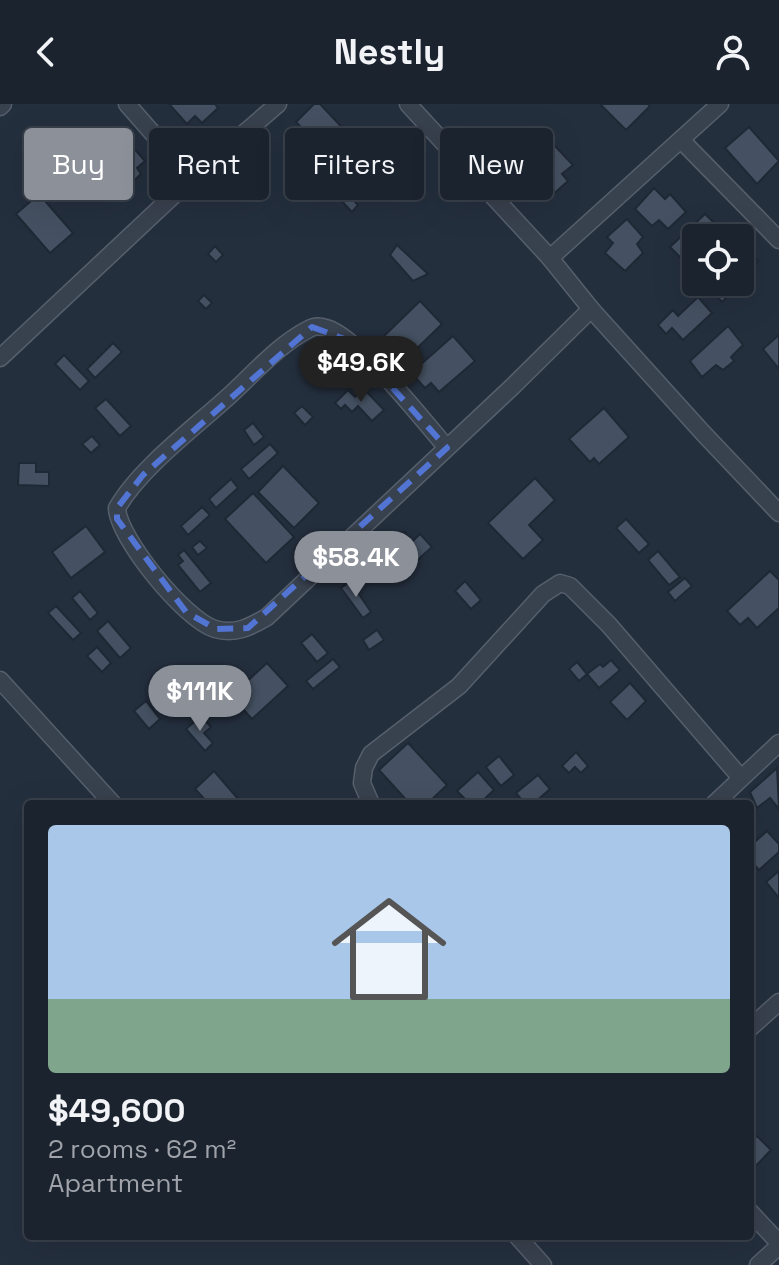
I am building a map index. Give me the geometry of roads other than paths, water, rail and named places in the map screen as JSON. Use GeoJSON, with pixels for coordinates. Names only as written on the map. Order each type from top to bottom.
{"type":"FeatureCollection","features":[{"type":"Feature","properties":{"kind":"street"},"geometry":{"type":"LineString","coordinates":[[127,104],[149,129]]}},
{"type":"Feature","properties":{"kind":"street"},"geometry":{"type":"LineString","coordinates":[[250,128],[278,104]]}},
{"type":"Feature","properties":{"kind":"street"},"geometry":{"type":"LineString","coordinates":[[550,258],[720,104]]}},
{"type":"Feature","properties":{"kind":"street"},"geometry":{"type":"LineString","coordinates":[[418,107],[591,309],[779,513]]}},
{"type":"Feature","properties":{"kind":"street"},"geometry":{"type":"LineString","coordinates":[[682,141],[779,240]]}},
{"type":"Feature","properties":{"kind":"street"},"geometry":{"type":"LineString","coordinates":[[0,358],[169,200]]}},
{"type":"Feature","properties":{"kind":"street"},"geometry":{"type":"LineString","coordinates":[[447,448],[350,341],[333,330],[312,327],[269,360],[143,475],[117,508],[117,519],[129,543],[186,612],[216,629],[233,631],[248,628],[267,617],[447,448],[591,309]]}},
{"type":"Feature","properties":{"kind":"street"},"geometry":{"type":"LineString","coordinates":[[369,800],[362,783],[364,768],[371,754],[444,699],[543,594],[560,583],[570,586],[609,625],[741,778]]}},
{"type":"Feature","properties":{"kind":"street"},"geometry":{"type":"LineString","coordinates":[[0,680],[109,800]]}},
{"type":"Feature","properties":{"kind":"street"},"geometry":{"type":"LineString","coordinates":[[718,800],[779,743]]}},
{"type":"Feature","properties":{"kind":"street"},"geometry":{"type":"LineString","coordinates":[[754,1024],[779,1002]]}},
{"type":"Feature","properties":{"kind":"street"},"geometry":{"type":"LineString","coordinates":[[754,1216],[779,1244],[758,1265]]}},
{"type":"Feature","properties":{"kind":"street"},"geometry":{"type":"LineString","coordinates":[[521,1240],[543,1265]]}}]}
